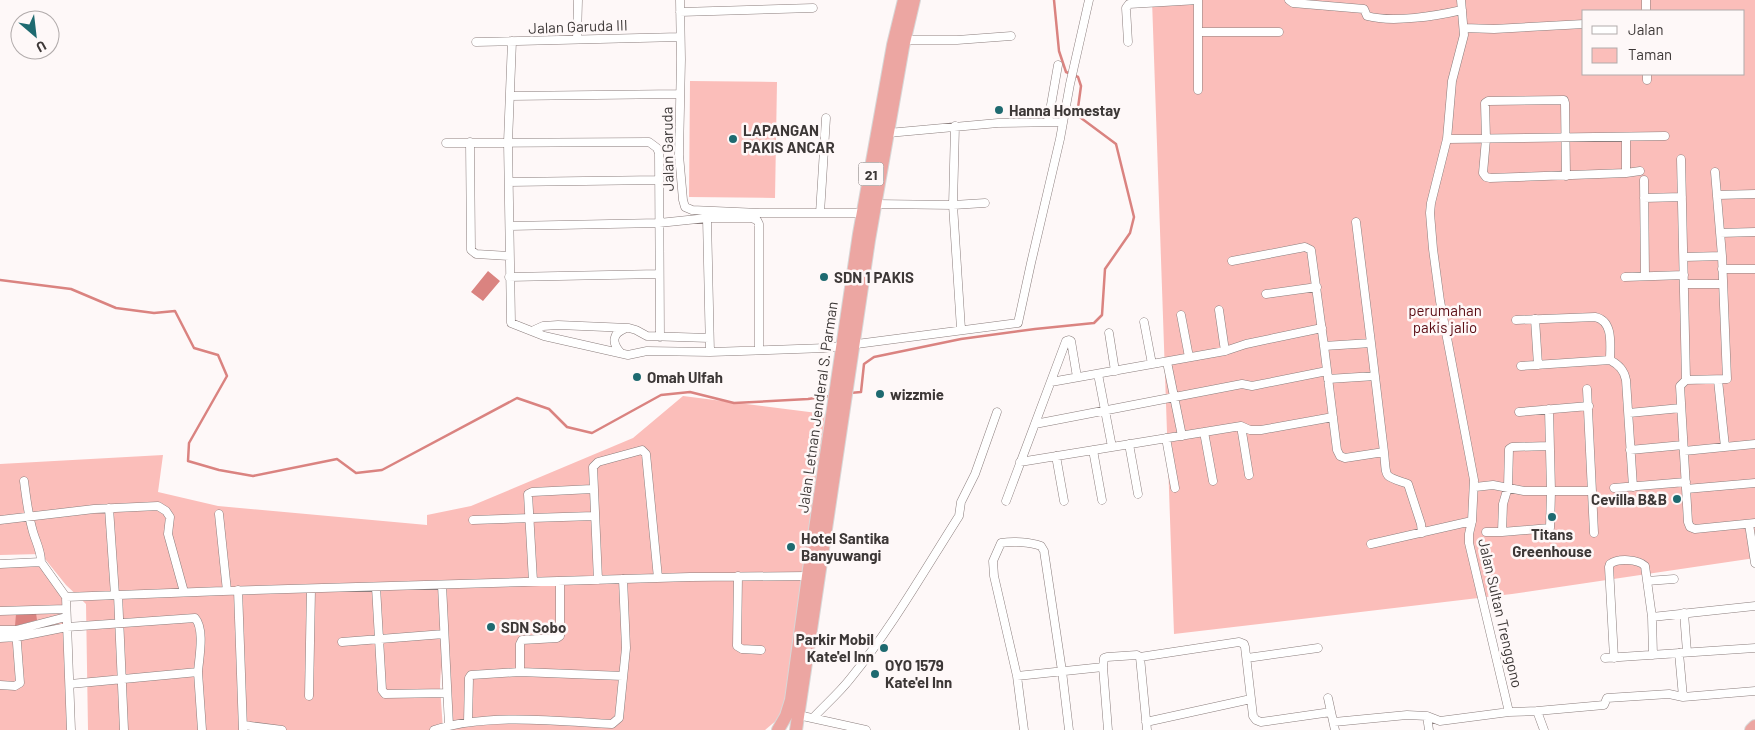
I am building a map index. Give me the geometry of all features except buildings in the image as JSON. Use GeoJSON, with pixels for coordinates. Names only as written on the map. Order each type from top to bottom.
{"type":"FeatureCollection","features":[{"type":"Feature","properties":{"kind":"highway","name":"Jalan Letnan Jenderal S. Parman"},"geometry":{"type":"LineString","coordinates":[[796,730],[864,213],[893,45],[904,0]]}},
{"type":"Feature","properties":{"kind":"highway","name":"Jalan Letnan Jenderal S. Parman"},"geometry":{"type":"LineString","coordinates":[[847,347],[914,0]]}},
{"type":"Feature","properties":{"kind":"highway","name":"Jalan Letnan Jenderal S. Parman"},"geometry":{"type":"LineString","coordinates":[[778,730],[786,716],[791,700],[808,576],[836,425]]}},
{"type":"Feature","properties":{"kind":"highway"},"geometry":{"type":"LineString","coordinates":[[1751,730],[1755,726]]}},
{"type":"Feature","properties":{"kind":"street"},"geometry":{"type":"LineString","coordinates":[[577,39],[578,0]]}},
{"type":"Feature","properties":{"kind":"street","name":"Jalan Garuda"},"geometry":{"type":"LineString","coordinates":[[680,0],[679,155],[682,200],[685,207],[702,211],[864,213]]}},
{"type":"Feature","properties":{"kind":"street"},"geometry":{"type":"LineString","coordinates":[[512,42],[508,142],[509,277],[510,322],[512,324],[544,336],[628,355],[647,351],[710,352],[847,347],[961,329],[1018,323],[1089,0]]}},
{"type":"Feature","properties":{"kind":"street"},"geometry":{"type":"LineString","coordinates":[[1128,42],[1126,8],[1129,4],[1198,0],[1198,90]]}},
{"type":"Feature","properties":{"kind":"street"},"geometry":{"type":"LineString","coordinates":[[1289,0],[1293,3],[1364,10],[1367,16],[1375,17],[1418,18],[1462,10]]}},
{"type":"Feature","properties":{"kind":"street","name":"Jalan Sultan Trenggono"},"geometry":{"type":"LineString","coordinates":[[1461,0],[1464,28],[1463,40],[1454,75],[1447,139],[1431,203],[1430,223],[1440,301],[1475,487],[1469,544],[1509,712]]}},
{"type":"Feature","properties":{"kind":"street"},"geometry":{"type":"LineString","coordinates":[[680,12],[813,8]]}},
{"type":"Feature","properties":{"kind":"street"},"geometry":{"type":"LineString","coordinates":[[1464,28],[1494,29],[1582,24]]}},
{"type":"Feature","properties":{"kind":"street"},"geometry":{"type":"LineString","coordinates":[[1198,32],[1279,32]]}},
{"type":"Feature","properties":{"kind":"street","name":"Jalan Garuda III"},"geometry":{"type":"LineString","coordinates":[[476,42],[680,36]]}},
{"type":"Feature","properties":{"kind":"street"},"geometry":{"type":"LineString","coordinates":[[905,40],[957,40],[1011,36]]}},
{"type":"Feature","properties":{"kind":"street"},"geometry":{"type":"LineString","coordinates":[[1048,122],[1058,66]]}},
{"type":"Feature","properties":{"kind":"street"},"geometry":{"type":"LineString","coordinates":[[510,96],[680,94]]}},
{"type":"Feature","properties":{"kind":"street"},"geometry":{"type":"LineString","coordinates":[[1566,176],[1565,103],[1561,99],[1485,102],[1486,139],[1483,173],[1486,177],[1566,176],[1640,171]]}},
{"type":"Feature","properties":{"kind":"street"},"geometry":{"type":"LineString","coordinates":[[820,213],[826,118]]}},
{"type":"Feature","properties":{"kind":"street"},"geometry":{"type":"LineString","coordinates":[[888,133],[998,122],[1063,122]]}},
{"type":"Feature","properties":{"kind":"street"},"geometry":{"type":"LineString","coordinates":[[955,126],[953,205],[961,329]]}},
{"type":"Feature","properties":{"kind":"street"},"geometry":{"type":"LineString","coordinates":[[1626,136],[1626,173]]}},
{"type":"Feature","properties":{"kind":"street"},"geometry":{"type":"LineString","coordinates":[[1447,139],[1664,136]]}},
{"type":"Feature","properties":{"kind":"street"},"geometry":{"type":"LineString","coordinates":[[470,142],[471,250],[476,254],[509,256]]}},
{"type":"Feature","properties":{"kind":"street"},"geometry":{"type":"LineString","coordinates":[[446,143],[649,142],[653,144],[659,153],[660,337]]}},
{"type":"Feature","properties":{"kind":"street"},"geometry":{"type":"LineString","coordinates":[[1680,159],[1686,380]]}},
{"type":"Feature","properties":{"kind":"street"},"geometry":{"type":"LineString","coordinates":[[1715,172],[1722,256],[1727,379],[1686,380],[1680,386],[1688,522],[1690,527],[1694,529],[1751,530],[1755,563]]}},
{"type":"Feature","properties":{"kind":"street"},"geometry":{"type":"LineString","coordinates":[[509,182],[658,180]]}},
{"type":"Feature","properties":{"kind":"street"},"geometry":{"type":"LineString","coordinates":[[1644,180],[1645,276]]}},
{"type":"Feature","properties":{"kind":"street"},"geometry":{"type":"LineString","coordinates":[[1718,195],[1755,194]]}},
{"type":"Feature","properties":{"kind":"street"},"geometry":{"type":"LineString","coordinates":[[1644,198],[1682,198]]}},
{"type":"Feature","properties":{"kind":"street"},"geometry":{"type":"LineString","coordinates":[[876,204],[953,205],[985,203]]}},
{"type":"Feature","properties":{"kind":"street"},"geometry":{"type":"LineString","coordinates":[[510,226],[659,223],[707,218],[751,218],[757,220],[759,224],[759,350]]}},
{"type":"Feature","properties":{"kind":"street"},"geometry":{"type":"LineString","coordinates":[[707,218],[710,352]]}},
{"type":"Feature","properties":{"kind":"street"},"geometry":{"type":"LineString","coordinates":[[1356,222],[1384,452],[1384,470],[1387,475],[1408,484],[1411,488],[1422,533]]}},
{"type":"Feature","properties":{"kind":"street"},"geometry":{"type":"LineString","coordinates":[[1720,233],[1755,232]]}},
{"type":"Feature","properties":{"kind":"street"},"geometry":{"type":"LineString","coordinates":[[1232,261],[1306,247],[1312,250],[1337,450],[1340,456],[1345,458],[1384,452]]}},
{"type":"Feature","properties":{"kind":"street"},"geometry":{"type":"LineString","coordinates":[[1684,257],[1722,256]]}},
{"type":"Feature","properties":{"kind":"street"},"geometry":{"type":"LineString","coordinates":[[1722,269],[1755,269]]}},
{"type":"Feature","properties":{"kind":"street"},"geometry":{"type":"LineString","coordinates":[[509,277],[659,274]]}},
{"type":"Feature","properties":{"kind":"street"},"geometry":{"type":"LineString","coordinates":[[1625,276],[1684,275]]}},
{"type":"Feature","properties":{"kind":"street"},"geometry":{"type":"LineString","coordinates":[[1684,284],[1723,284]]}},
{"type":"Feature","properties":{"kind":"street"},"geometry":{"type":"LineString","coordinates":[[1266,294],[1316,287]]}},
{"type":"Feature","properties":{"kind":"street"},"geometry":{"type":"LineString","coordinates":[[1219,310],[1224,351]]}},
{"type":"Feature","properties":{"kind":"street"},"geometry":{"type":"LineString","coordinates":[[1181,315],[1189,358]]}},
{"type":"Feature","properties":{"kind":"street"},"geometry":{"type":"LineString","coordinates":[[1516,320],[1595,316],[1602,318],[1606,321],[1608,328],[1610,360]]}},
{"type":"Feature","properties":{"kind":"street"},"geometry":{"type":"LineString","coordinates":[[1535,320],[1538,365]]}},
{"type":"Feature","properties":{"kind":"street"},"geometry":{"type":"LineString","coordinates":[[1144,322],[1152,364]]}},
{"type":"Feature","properties":{"kind":"street"},"geometry":{"type":"LineString","coordinates":[[532,331],[543,326],[558,324],[633,329],[647,336],[709,338]]}},
{"type":"Feature","properties":{"kind":"street"},"geometry":{"type":"LineString","coordinates":[[1051,382],[1189,358],[1322,328]]}},
{"type":"Feature","properties":{"kind":"street"},"geometry":{"type":"LineString","coordinates":[[620,352],[614,344],[614,338],[616,334],[626,329]]}},
{"type":"Feature","properties":{"kind":"street"},"geometry":{"type":"LineString","coordinates":[[1109,333],[1115,370]]}},
{"type":"Feature","properties":{"kind":"street"},"geometry":{"type":"LineString","coordinates":[[1006,501],[1066,341],[1069,340],[1071,341],[1077,377]]}},
{"type":"Feature","properties":{"kind":"street"},"geometry":{"type":"LineString","coordinates":[[1324,346],[1371,343]]}},
{"type":"Feature","properties":{"kind":"street"},"geometry":{"type":"LineString","coordinates":[[1521,366],[1610,360],[1617,364],[1625,375],[1633,487]]}},
{"type":"Feature","properties":{"kind":"street"},"geometry":{"type":"LineString","coordinates":[[1167,362],[1182,436]]}},
{"type":"Feature","properties":{"kind":"street"},"geometry":{"type":"LineString","coordinates":[[1098,374],[1112,447]]}},
{"type":"Feature","properties":{"kind":"street"},"geometry":{"type":"LineString","coordinates":[[1035,424],[1242,384],[1252,386],[1327,375],[1375,376]]}},
{"type":"Feature","properties":{"kind":"street"},"geometry":{"type":"LineString","coordinates":[[1718,380],[1725,447]]}},
{"type":"Feature","properties":{"kind":"street"},"geometry":{"type":"LineString","coordinates":[[1587,389],[1594,533]]}},
{"type":"Feature","properties":{"kind":"street"},"geometry":{"type":"LineString","coordinates":[[1519,412],[1589,406]]}},
{"type":"Feature","properties":{"kind":"street"},"geometry":{"type":"LineString","coordinates":[[1629,413],[1681,408]]}},
{"type":"Feature","properties":{"kind":"street"},"geometry":{"type":"LineString","coordinates":[[1486,532],[1550,528],[1552,491],[1549,409]]}},
{"type":"Feature","properties":{"kind":"street"},"geometry":{"type":"LineString","coordinates":[[813,718],[850,680],[896,615],[958,516],[960,506],[975,474],[997,412]]}},
{"type":"Feature","properties":{"kind":"street"},"geometry":{"type":"LineString","coordinates":[[1020,462],[1241,426],[1250,430],[1261,430],[1333,417]]}},
{"type":"Feature","properties":{"kind":"street"},"geometry":{"type":"LineString","coordinates":[[1241,426],[1250,475]]}},
{"type":"Feature","properties":{"kind":"street"},"geometry":{"type":"LineString","coordinates":[[1204,432],[1213,481]]}},
{"type":"Feature","properties":{"kind":"street"},"geometry":{"type":"LineString","coordinates":[[1166,438],[1175,488]]}},
{"type":"Feature","properties":{"kind":"street"},"geometry":{"type":"LineString","coordinates":[[1129,444],[1138,494]]}},
{"type":"Feature","properties":{"kind":"street"},"geometry":{"type":"LineString","coordinates":[[1630,450],[1725,447],[1755,444]]}},
{"type":"Feature","properties":{"kind":"street"},"geometry":{"type":"LineString","coordinates":[[1502,532],[1503,504],[1500,486],[1511,447],[1549,446]]}},
{"type":"Feature","properties":{"kind":"street"},"geometry":{"type":"LineString","coordinates":[[598,580],[592,489],[593,468],[595,464],[642,450],[646,452],[658,578]]}},
{"type":"Feature","properties":{"kind":"street"},"geometry":{"type":"LineString","coordinates":[[1093,450],[1102,500]]}},
{"type":"Feature","properties":{"kind":"street"},"geometry":{"type":"LineString","coordinates":[[1056,456],[1064,501]]}},
{"type":"Feature","properties":{"kind":"street"},"geometry":{"type":"LineString","coordinates":[[24,481],[29,517],[32,531],[40,549],[41,562],[66,597],[71,730]]}},
{"type":"Feature","properties":{"kind":"street"},"geometry":{"type":"LineString","coordinates":[[1614,488],[1755,483]]}},
{"type":"Feature","properties":{"kind":"street"},"geometry":{"type":"LineString","coordinates":[[1475,487],[1500,486],[1524,490],[1591,491]]}},
{"type":"Feature","properties":{"kind":"street"},"geometry":{"type":"LineString","coordinates":[[533,581],[528,496],[530,492],[592,489]]}},
{"type":"Feature","properties":{"kind":"street"},"geometry":{"type":"LineString","coordinates":[[0,520],[109,508],[158,506],[168,513],[170,522],[168,534],[184,592]]}},
{"type":"Feature","properties":{"kind":"street"},"geometry":{"type":"LineString","coordinates":[[109,508],[120,624],[124,730]]}},
{"type":"Feature","properties":{"kind":"street"},"geometry":{"type":"LineString","coordinates":[[220,514],[227,591]]}},
{"type":"Feature","properties":{"kind":"street"},"geometry":{"type":"LineString","coordinates":[[473,520],[594,516]]}},
{"type":"Feature","properties":{"kind":"street"},"geometry":{"type":"LineString","coordinates":[[1371,544],[1472,521]]}},
{"type":"Feature","properties":{"kind":"street"},"geometry":{"type":"LineString","coordinates":[[1024,730],[1017,676],[993,567],[998,547],[1001,543],[1007,542],[1036,544],[1041,546],[1044,551],[1069,730]]}},
{"type":"Feature","properties":{"kind":"street"},"geometry":{"type":"LineString","coordinates":[[1614,658],[1609,571],[1610,564],[1617,561],[1640,562],[1645,566],[1652,616],[1653,655]]}},
{"type":"Feature","properties":{"kind":"street"},"geometry":{"type":"LineString","coordinates":[[0,564],[41,562]]}},
{"type":"Feature","properties":{"kind":"street"},"geometry":{"type":"LineString","coordinates":[[738,576],[737,646],[742,649],[761,650]]}},
{"type":"Feature","properties":{"kind":"street"},"geometry":{"type":"LineString","coordinates":[[66,597],[533,581],[808,576]]}},
{"type":"Feature","properties":{"kind":"street"},"geometry":{"type":"LineString","coordinates":[[434,730],[468,722],[533,720],[612,724],[619,718],[626,648],[623,579]]}},
{"type":"Feature","properties":{"kind":"street"},"geometry":{"type":"LineString","coordinates":[[1647,581],[1674,579]]}},
{"type":"Feature","properties":{"kind":"street"},"geometry":{"type":"LineString","coordinates":[[520,672],[520,644],[522,640],[557,638],[560,636],[560,581]]}},
{"type":"Feature","properties":{"kind":"street"},"geometry":{"type":"LineString","coordinates":[[442,585],[449,726]]}},
{"type":"Feature","properties":{"kind":"street"},"geometry":{"type":"LineString","coordinates":[[376,587],[382,690],[386,694],[447,693]]}},
{"type":"Feature","properties":{"kind":"street"},"geometry":{"type":"LineString","coordinates":[[309,696],[311,589]]}},
{"type":"Feature","properties":{"kind":"street"},"geometry":{"type":"LineString","coordinates":[[238,590],[243,727],[282,730]]}},
{"type":"Feature","properties":{"kind":"street"},"geometry":{"type":"LineString","coordinates":[[1652,616],[1755,606]]}},
{"type":"Feature","properties":{"kind":"street"},"geometry":{"type":"LineString","coordinates":[[0,611],[66,613]]}},
{"type":"Feature","properties":{"kind":"street"},"geometry":{"type":"LineString","coordinates":[[0,630],[17,634],[66,613]]}},
{"type":"Feature","properties":{"kind":"street"},"geometry":{"type":"LineString","coordinates":[[1683,697],[1684,613]]}},
{"type":"Feature","properties":{"kind":"street"},"geometry":{"type":"LineString","coordinates":[[0,638],[67,627],[195,618],[199,624],[200,632],[198,672],[202,730]]}},
{"type":"Feature","properties":{"kind":"street"},"geometry":{"type":"LineString","coordinates":[[0,685],[15,686],[20,683],[17,634]]}},
{"type":"Feature","properties":{"kind":"street"},"geometry":{"type":"LineString","coordinates":[[342,642],[444,634]]}},
{"type":"Feature","properties":{"kind":"street"},"geometry":{"type":"LineString","coordinates":[[1108,730],[1104,658],[1137,654],[1140,657],[1239,642],[1246,647],[1253,716],[1256,720],[1261,722],[1331,712]]}},
{"type":"Feature","properties":{"kind":"street"},"geometry":{"type":"LineString","coordinates":[[1247,658],[1318,648]]}},
{"type":"Feature","properties":{"kind":"street"},"geometry":{"type":"LineString","coordinates":[[1605,658],[1755,648]]}},
{"type":"Feature","properties":{"kind":"street"},"geometry":{"type":"LineString","coordinates":[[1140,657],[1147,726],[1251,699]]}},
{"type":"Feature","properties":{"kind":"street"},"geometry":{"type":"LineString","coordinates":[[1017,676],[1103,667]]}},
{"type":"Feature","properties":{"kind":"street"},"geometry":{"type":"LineString","coordinates":[[70,684],[198,672]]}},
{"type":"Feature","properties":{"kind":"street"},"geometry":{"type":"LineString","coordinates":[[468,722],[470,676],[520,672],[623,676]]}},
{"type":"Feature","properties":{"kind":"street"},"geometry":{"type":"LineString","coordinates":[[1328,698],[1334,726],[1408,715],[1427,716],[1440,721],[1509,712],[1604,705],[1607,698],[1616,697],[1669,694],[1683,697],[1755,691]]}},
{"type":"Feature","properties":{"kind":"street"},"geometry":{"type":"LineString","coordinates":[[1537,711],[1544,730]]}},
{"type":"Feature","properties":{"kind":"street"},"geometry":{"type":"LineString","coordinates":[[798,715],[866,730]]}},
{"type":"Feature","properties":{"kind":"street"},"geometry":{"type":"LineString","coordinates":[[1427,716],[1429,730]]}},
{"type":"Feature","properties":{"kind":"green space","name":"perumahan pakis jalio"},"geometry":{"type":"Polygon","coordinates":[[[1152,0],[1755,0],[1755,558],[1512,594],[1174,634],[1152,0]]]}},
{"type":"Feature","properties":{"kind":"green space","name":"LAPANGAN PAKIS ANCAR"},"geometry":{"type":"Polygon","coordinates":[[[690,81],[777,82],[775,198],[689,197],[690,81]]]}},
{"type":"Feature","properties":{"kind":"green space"},"geometry":{"type":"Polygon","coordinates":[[[683,396],[825,414],[796,704],[765,730],[446,730],[441,667],[440,686],[443,730],[88,730],[86,604],[66,585],[41,554],[0,555],[0,464],[163,455],[158,492],[218,506],[427,525],[427,515],[471,506],[633,438],[683,396]]]}},
{"type":"Feature","properties":{"kind":"green space"},"geometry":{"type":"Polygon","coordinates":[[[0,564],[44,567],[66,597],[73,730],[0,730],[0,564]]]}},
{"type":"Feature","properties":{"kind":"shaded area"},"geometry":{"type":"Polygon","coordinates":[[[488,271],[500,281],[483,301],[471,292],[488,271]]]}},
{"type":"Feature","properties":{"kind":"shaded area"},"geometry":{"type":"Polygon","coordinates":[[[36,613],[37,620],[15,626],[16,614],[36,613]]]}},
{"type":"Feature","properties":{"kind":"waterway"},"geometry":{"type":"LineString","coordinates":[[850,393],[861,392],[864,364],[874,357],[961,339],[1094,323],[1102,315],[1105,269],[1130,233],[1134,217],[1116,144],[1077,115],[1081,86],[1078,77],[1066,72],[1059,51],[1054,0]]}},
{"type":"Feature","properties":{"kind":"waterway"},"geometry":{"type":"LineString","coordinates":[[0,280],[71,289],[116,308],[154,313],[175,311],[194,348],[218,355],[227,376],[189,443],[188,461],[219,470],[253,476],[337,459],[356,473],[382,470],[517,398],[549,409],[567,427],[592,433],[661,395],[690,392],[734,403],[830,396]]}},
{"type":"Feature","properties":{"kind":"place","name":"Hanna Homestay"},"geometry":{"type":"Point","coordinates":[999,110]}},
{"type":"Feature","properties":{"kind":"place","name":"LAPANGAN PAKIS ANCAR"},"geometry":{"type":"Point","coordinates":[733,139]}},
{"type":"Feature","properties":{"kind":"place","name":"SDN 1 PAKIS"},"geometry":{"type":"Point","coordinates":[824,277]}},
{"type":"Feature","properties":{"kind":"place","name":"Omah Ulfah"},"geometry":{"type":"Point","coordinates":[637,377]}},
{"type":"Feature","properties":{"kind":"place","name":"wizzmie"},"geometry":{"type":"Point","coordinates":[880,394]}},
{"type":"Feature","properties":{"kind":"place","name":"Cevilla B&B"},"geometry":{"type":"Point","coordinates":[1677,499]}},
{"type":"Feature","properties":{"kind":"place","name":"Titans Greenhouse"},"geometry":{"type":"Point","coordinates":[1552,517]}},
{"type":"Feature","properties":{"kind":"place","name":"Hotel Santika Banyuwangi"},"geometry":{"type":"Point","coordinates":[791,547]}},
{"type":"Feature","properties":{"kind":"place","name":"SDN Sobo"},"geometry":{"type":"Point","coordinates":[491,627]}},
{"type":"Feature","properties":{"kind":"place","name":"Parkir Mobil Kate'el Inn"},"geometry":{"type":"Point","coordinates":[884,648]}},
{"type":"Feature","properties":{"kind":"place","name":"OYO 1579 Kate'el Inn"},"geometry":{"type":"Point","coordinates":[875,674]}}]}
